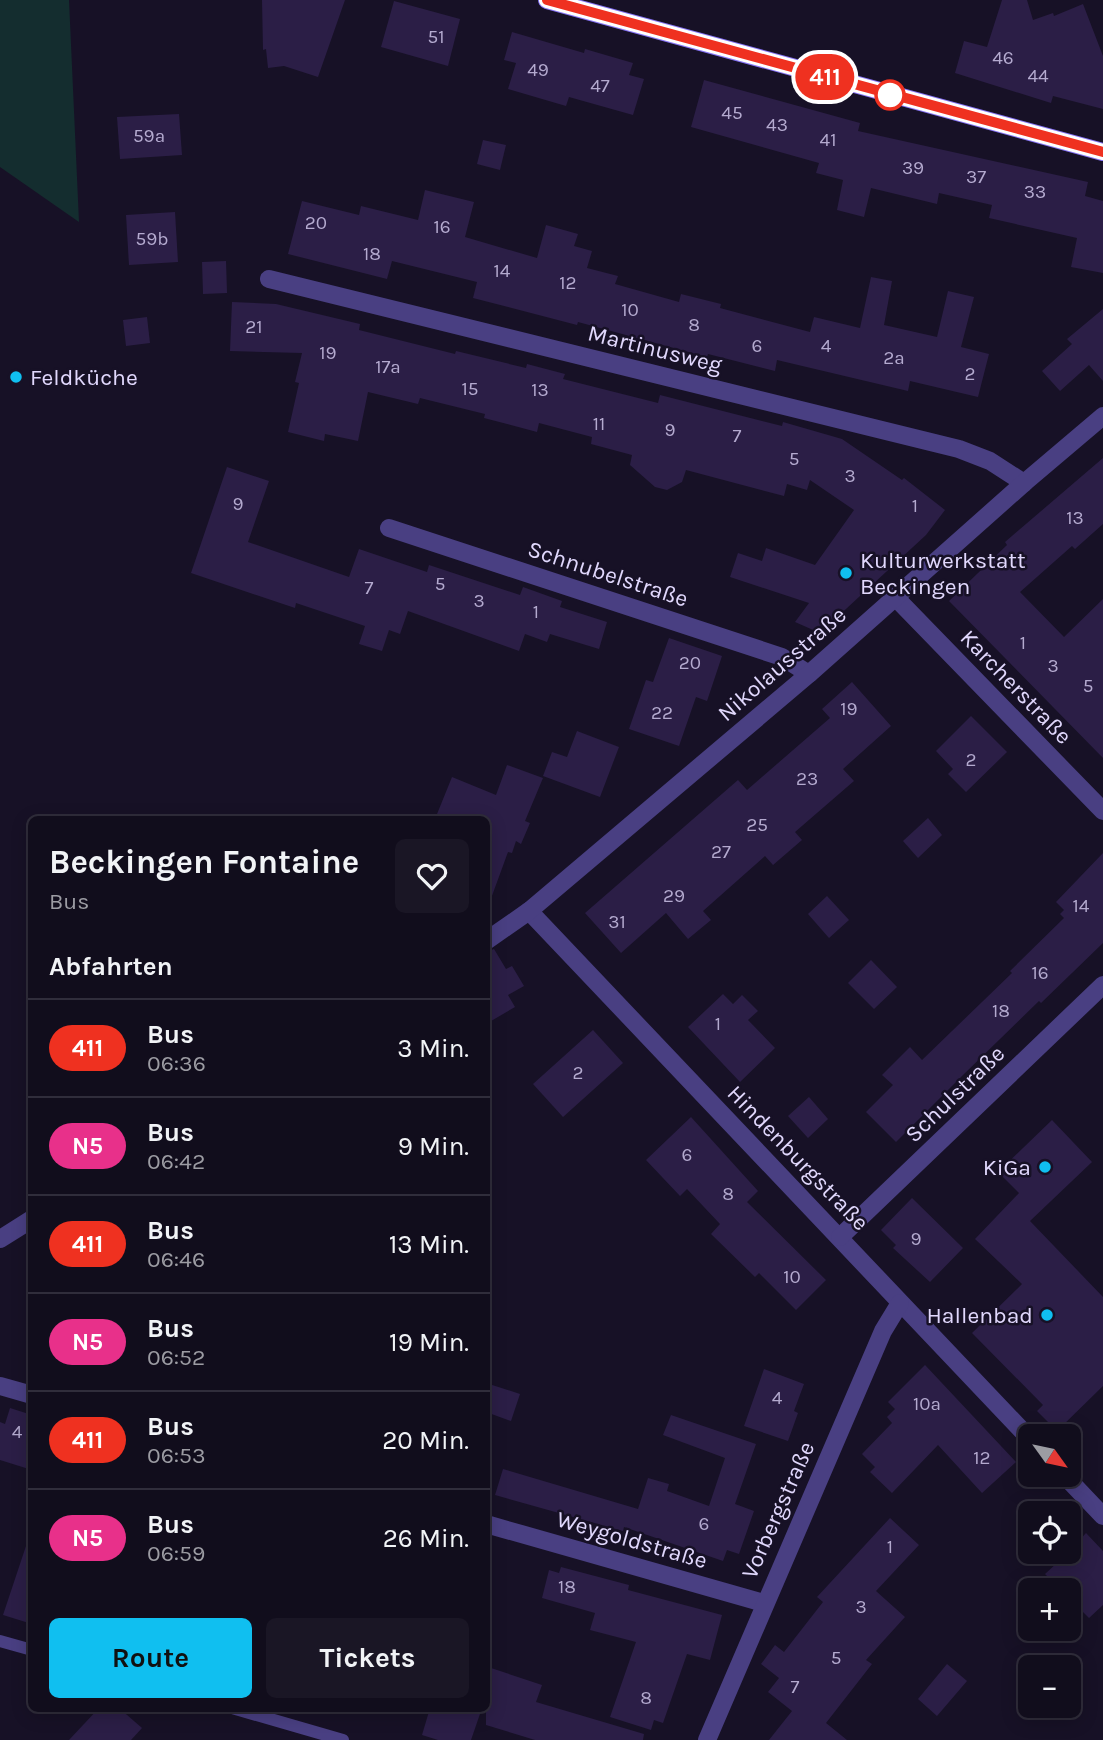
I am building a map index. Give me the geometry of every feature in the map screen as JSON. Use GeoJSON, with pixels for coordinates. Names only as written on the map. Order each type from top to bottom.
{"type":"FeatureCollection","features":[{"type":"Feature","properties":{"kind":"street"},"geometry":{"type":"LineString","coordinates":[[547,0],[1103,152]]}},
{"type":"Feature","properties":{"kind":"street","name":"Martinusweg"},"geometry":{"type":"LineString","coordinates":[[268,279],[959,449],[990,461],[1024,483]]}},
{"type":"Feature","properties":{"kind":"street","name":"Nikolausstraße"},"geometry":{"type":"LineString","coordinates":[[490,938],[529,911],[809,674],[1103,416]]}},
{"type":"Feature","properties":{"kind":"street","name":"Schnubelstraße"},"geometry":{"type":"LineString","coordinates":[[388,528],[782,657],[809,674]]}},
{"type":"Feature","properties":{"kind":"street","name":"Karcherstraße"},"geometry":{"type":"LineString","coordinates":[[894,597],[1103,811]]}},
{"type":"Feature","properties":{"kind":"street","name":"Hindenburgstraße"},"geometry":{"type":"LineString","coordinates":[[529,911],[1018,1426]]}},
{"type":"Feature","properties":{"kind":"street","name":"Schulstraße"},"geometry":{"type":"LineString","coordinates":[[841,1237],[1103,985]]}},
{"type":"Feature","properties":{"kind":"street"},"geometry":{"type":"LineString","coordinates":[[0,1239],[28,1222]]}},
{"type":"Feature","properties":{"kind":"street","name":"Vorbergstraße"},"geometry":{"type":"LineString","coordinates":[[707,1740],[883,1331],[900,1303]]}},
{"type":"Feature","properties":{"kind":"street"},"geometry":{"type":"LineString","coordinates":[[0,1386],[28,1394]]}},
{"type":"Feature","properties":{"kind":"street"},"geometry":{"type":"LineString","coordinates":[[1076,1488],[1103,1516]]}},
{"type":"Feature","properties":{"kind":"street","name":"Weygoldstraße"},"geometry":{"type":"LineString","coordinates":[[490,1525],[764,1604]]}},
{"type":"Feature","properties":{"kind":"lane"},"geometry":{"type":"LineString","coordinates":[[0,1641],[28,1649]]}},
{"type":"Feature","properties":{"kind":"lane"},"geometry":{"type":"LineString","coordinates":[[246,1712],[343,1740]]}},
{"type":"Feature","properties":{"kind":"green space"},"geometry":{"type":"Polygon","coordinates":[[[0,0],[69,0],[79,222],[0,167],[0,0]]]}},
{"type":"Feature","properties":{"kind":"building"},"geometry":{"type":"Polygon","coordinates":[[[262,0],[345,0],[318,77],[284,66],[268,68],[266,49],[263,50],[262,0]]]}},
{"type":"Feature","properties":{"kind":"building"},"geometry":{"type":"Polygon","coordinates":[[[1002,0],[1027,0],[1033,20],[1053,13],[1054,16],[1083,4],[1103,56],[1103,109],[1053,96],[1051,103],[955,73],[964,41],[987,47],[1002,0]]]}},
{"type":"Feature","properties":{"kind":"building"},"geometry":{"type":"Polygon","coordinates":[[[394,1],[460,19],[448,66],[381,47],[394,1]]]}},
{"type":"Feature","properties":{"kind":"building"},"geometry":{"type":"Polygon","coordinates":[[[512,32],[584,53],[585,49],[633,63],[629,75],[644,79],[633,115],[569,97],[566,106],[508,89],[516,63],[504,60],[512,32]]]}},
{"type":"Feature","properties":{"kind":"building"},"geometry":{"type":"Polygon","coordinates":[[[704,80],[860,123],[858,131],[1088,182],[1085,196],[1103,201],[1103,273],[1071,267],[1077,238],[989,218],[992,205],[939,193],[937,204],[871,188],[864,217],[837,210],[843,180],[816,173],[819,163],[691,127],[704,80]]]}},
{"type":"Feature","properties":{"kind":"building"},"geometry":{"type":"Polygon","coordinates":[[[179,114],[182,155],[120,159],[117,117],[179,114]]]}},
{"type":"Feature","properties":{"kind":"building"},"geometry":{"type":"Polygon","coordinates":[[[483,140],[506,145],[500,170],[477,164],[483,140]]]}},
{"type":"Feature","properties":{"kind":"building"},"geometry":{"type":"Polygon","coordinates":[[[425,190],[474,202],[465,237],[537,258],[546,225],[578,234],[574,246],[592,251],[587,268],[618,276],[615,284],[679,302],[681,294],[721,304],[720,308],[810,332],[814,317],[860,328],[871,277],[892,281],[884,325],[937,337],[948,291],[974,297],[961,347],[989,354],[978,397],[910,381],[908,391],[777,360],[775,371],[708,354],[707,357],[578,322],[577,325],[473,298],[477,282],[392,261],[387,279],[288,254],[302,201],[359,215],[361,206],[418,220],[425,190]]]}},
{"type":"Feature","properties":{"kind":"building"},"geometry":{"type":"Polygon","coordinates":[[[175,212],[178,262],[129,265],[126,215],[175,212]]]}},
{"type":"Feature","properties":{"kind":"building"},"geometry":{"type":"Polygon","coordinates":[[[226,261],[227,293],[203,294],[202,262],[226,261]]]}},
{"type":"Feature","properties":{"kind":"building"},"geometry":{"type":"Polygon","coordinates":[[[232,302],[276,304],[360,324],[359,330],[455,354],[456,351],[526,368],[527,364],[565,374],[563,379],[658,403],[660,395],[782,426],[783,422],[842,439],[902,480],[904,478],[945,510],[926,535],[820,633],[795,622],[809,603],[730,577],[738,553],[762,561],[766,548],[815,565],[854,510],[810,480],[807,490],[787,484],[784,496],[686,470],[682,482],[667,490],[655,487],[630,465],[632,455],[591,444],[592,437],[539,423],[537,432],[484,418],[485,414],[420,398],[418,404],[368,392],[358,441],[325,434],[324,441],[288,432],[299,383],[295,382],[302,353],[230,351],[232,302]]]}},
{"type":"Feature","properties":{"kind":"building"},"geometry":{"type":"Polygon","coordinates":[[[1103,309],[1103,381],[1089,365],[1060,391],[1042,371],[1072,344],[1067,339],[1103,309]]]}},
{"type":"Feature","properties":{"kind":"building"},"geometry":{"type":"Polygon","coordinates":[[[147,317],[150,343],[126,346],[123,320],[147,317]]]}},
{"type":"Feature","properties":{"kind":"building"},"geometry":{"type":"Polygon","coordinates":[[[1103,458],[1103,524],[1075,549],[1072,546],[1020,592],[1064,637],[1103,599],[1103,758],[949,601],[1007,545],[1005,542],[1103,458]]]}},
{"type":"Feature","properties":{"kind":"building"},"geometry":{"type":"Polygon","coordinates":[[[227,467],[269,481],[248,542],[349,577],[359,549],[427,572],[429,565],[520,595],[523,587],[562,601],[560,607],[607,622],[599,649],[550,634],[547,642],[525,634],[519,651],[408,611],[400,634],[389,630],[382,651],[359,644],[365,626],[296,603],[295,608],[191,573],[227,467]]]}},
{"type":"Feature","properties":{"kind":"building"},"geometry":{"type":"Polygon","coordinates":[[[669,638],[722,656],[707,701],[696,697],[679,746],[629,729],[646,680],[653,682],[669,638]]]}},
{"type":"Feature","properties":{"kind":"building"},"geometry":{"type":"Polygon","coordinates":[[[852,682],[891,726],[843,769],[854,781],[795,832],[802,840],[773,865],[765,856],[703,911],[711,920],[688,939],[666,913],[621,953],[585,913],[738,780],[747,790],[830,718],[822,709],[852,682]]]}},
{"type":"Feature","properties":{"kind":"building"},"geometry":{"type":"Polygon","coordinates":[[[971,716],[1007,752],[966,792],[948,774],[953,769],[936,751],[971,716]]]}},
{"type":"Feature","properties":{"kind":"building"},"geometry":{"type":"Polygon","coordinates":[[[577,731],[619,747],[600,797],[543,776],[552,752],[567,757],[577,731]]]}},
{"type":"Feature","properties":{"kind":"building"},"geometry":{"type":"Polygon","coordinates":[[[507,765],[543,778],[525,821],[530,823],[521,844],[516,841],[512,853],[508,852],[490,901],[490,816],[436,816],[452,777],[496,795],[507,765]]]}},
{"type":"Feature","properties":{"kind":"building"},"geometry":{"type":"Polygon","coordinates":[[[928,818],[942,835],[918,858],[903,841],[928,818]]]}},
{"type":"Feature","properties":{"kind":"building"},"geometry":{"type":"Polygon","coordinates":[[[1103,853],[1103,943],[1041,1003],[1039,1001],[896,1142],[866,1112],[893,1085],[882,1075],[910,1047],[922,1060],[1012,973],[1010,971],[1064,918],[1060,914],[1064,910],[1056,902],[1103,853]]]}},
{"type":"Feature","properties":{"kind":"building"},"geometry":{"type":"Polygon","coordinates":[[[827,896],[849,920],[829,938],[808,914],[827,896]]]}},
{"type":"Feature","properties":{"kind":"building"},"geometry":{"type":"Polygon","coordinates":[[[494,949],[506,969],[512,966],[524,986],[508,995],[515,1007],[490,1022],[490,950],[494,949]]]}},
{"type":"Feature","properties":{"kind":"building"},"geometry":{"type":"Polygon","coordinates":[[[871,960],[897,987],[874,1009],[848,983],[871,960]]]}},
{"type":"Feature","properties":{"kind":"building"},"geometry":{"type":"Polygon","coordinates":[[[723,994],[733,1004],[742,995],[758,1011],[748,1020],[775,1048],[740,1082],[688,1027],[723,994]]]}},
{"type":"Feature","properties":{"kind":"building"},"geometry":{"type":"Polygon","coordinates":[[[593,1030],[623,1063],[563,1117],[533,1084],[593,1030]]]}},
{"type":"Feature","properties":{"kind":"building"},"geometry":{"type":"Polygon","coordinates":[[[809,1097],[828,1119],[808,1138],[788,1116],[809,1097]]]}},
{"type":"Feature","properties":{"kind":"building"},"geometry":{"type":"Polygon","coordinates":[[[691,1117],[758,1191],[747,1202],[826,1280],[796,1310],[759,1273],[755,1277],[711,1234],[720,1224],[687,1189],[680,1196],[646,1160],[691,1117]]]}},
{"type":"Feature","properties":{"kind":"building"},"geometry":{"type":"Polygon","coordinates":[[[1052,1120],[1092,1162],[1030,1221],[1103,1297],[1103,1386],[1064,1424],[1050,1424],[1037,1411],[1043,1405],[972,1333],[1022,1284],[975,1239],[1019,1193],[998,1172],[1052,1120]]]}},
{"type":"Feature","properties":{"kind":"building"},"geometry":{"type":"Polygon","coordinates":[[[912,1198],[963,1248],[930,1282],[893,1248],[896,1245],[881,1230],[912,1198]]]}},
{"type":"Feature","properties":{"kind":"building"},"geometry":{"type":"Polygon","coordinates":[[[925,1365],[1016,1462],[982,1493],[938,1445],[892,1493],[870,1472],[875,1467],[862,1454],[892,1423],[887,1417],[895,1409],[888,1402],[925,1365]]]}},
{"type":"Feature","properties":{"kind":"building"},"geometry":{"type":"Polygon","coordinates":[[[764,1369],[804,1384],[794,1411],[798,1413],[788,1441],[744,1426],[764,1369]]]}},
{"type":"Feature","properties":{"kind":"building"},"geometry":{"type":"Polygon","coordinates":[[[490,1384],[520,1394],[511,1421],[490,1413],[490,1384]]]}},
{"type":"Feature","properties":{"kind":"building"},"geometry":{"type":"Polygon","coordinates":[[[10,1408],[28,1414],[28,1469],[0,1460],[0,1422],[5,1424],[10,1408]]]}},
{"type":"Feature","properties":{"kind":"building"},"geometry":{"type":"Polygon","coordinates":[[[671,1415],[756,1444],[735,1504],[754,1511],[739,1554],[727,1550],[723,1561],[624,1527],[623,1531],[495,1495],[503,1469],[638,1509],[648,1478],[669,1484],[667,1491],[709,1506],[725,1458],[663,1435],[671,1415]]]}},
{"type":"Feature","properties":{"kind":"building"},"geometry":{"type":"Polygon","coordinates":[[[890,1518],[919,1545],[876,1591],[905,1617],[866,1660],[872,1664],[826,1723],[847,1740],[769,1740],[792,1711],[768,1692],[779,1678],[761,1664],[775,1645],[784,1652],[823,1602],[817,1597],[890,1518]]]}},
{"type":"Feature","properties":{"kind":"building"},"geometry":{"type":"Polygon","coordinates":[[[1086,1533],[1103,1551],[1103,1605],[1089,1618],[1081,1610],[1081,1578],[1049,1578],[1045,1574],[1056,1564],[1081,1564],[1081,1539],[1086,1533]]]}},
{"type":"Feature","properties":{"kind":"building"},"geometry":{"type":"Polygon","coordinates":[[[27,1543],[28,1543],[28,1623],[3,1615],[27,1543]]]}},
{"type":"Feature","properties":{"kind":"building"},"geometry":{"type":"Polygon","coordinates":[[[561,1567],[629,1585],[628,1590],[722,1615],[710,1660],[687,1654],[663,1723],[654,1720],[651,1730],[610,1717],[636,1642],[590,1630],[595,1613],[542,1598],[549,1570],[559,1573],[561,1567]]]}},
{"type":"Feature","properties":{"kind":"building"},"geometry":{"type":"Polygon","coordinates":[[[947,1664],[967,1681],[937,1716],[918,1699],[947,1664]]]}},
{"type":"Feature","properties":{"kind":"building"},"geometry":{"type":"Polygon","coordinates":[[[491,1668],[542,1685],[536,1702],[644,1734],[643,1740],[535,1740],[486,1725],[486,1712],[490,1712],[491,1668]]]}},
{"type":"Feature","properties":{"kind":"building"},"geometry":{"type":"Polygon","coordinates":[[[95,1712],[124,1712],[142,1728],[131,1740],[69,1740],[95,1712]]]}},
{"type":"Feature","properties":{"kind":"building"},"geometry":{"type":"Polygon","coordinates":[[[429,1712],[481,1712],[471,1740],[438,1740],[422,1735],[429,1712]]]}},
{"type":"Feature","properties":{"kind":"bus line","name":"411"},"geometry":{"type":"LineString","coordinates":[[547,0],[1103,152]]}},
{"type":"Feature","properties":{"kind":"place","name":"Feldküche"},"geometry":{"type":"Point","coordinates":[16,377]}},
{"type":"Feature","properties":{"kind":"place","name":"Kulturwerkstatt Beckingen"},"geometry":{"type":"Point","coordinates":[846,573]}},
{"type":"Feature","properties":{"kind":"place","name":"KiGa"},"geometry":{"type":"Point","coordinates":[1045,1167]}},
{"type":"Feature","properties":{"kind":"place","name":"Hallenbad"},"geometry":{"type":"Point","coordinates":[1047,1315]}}]}
